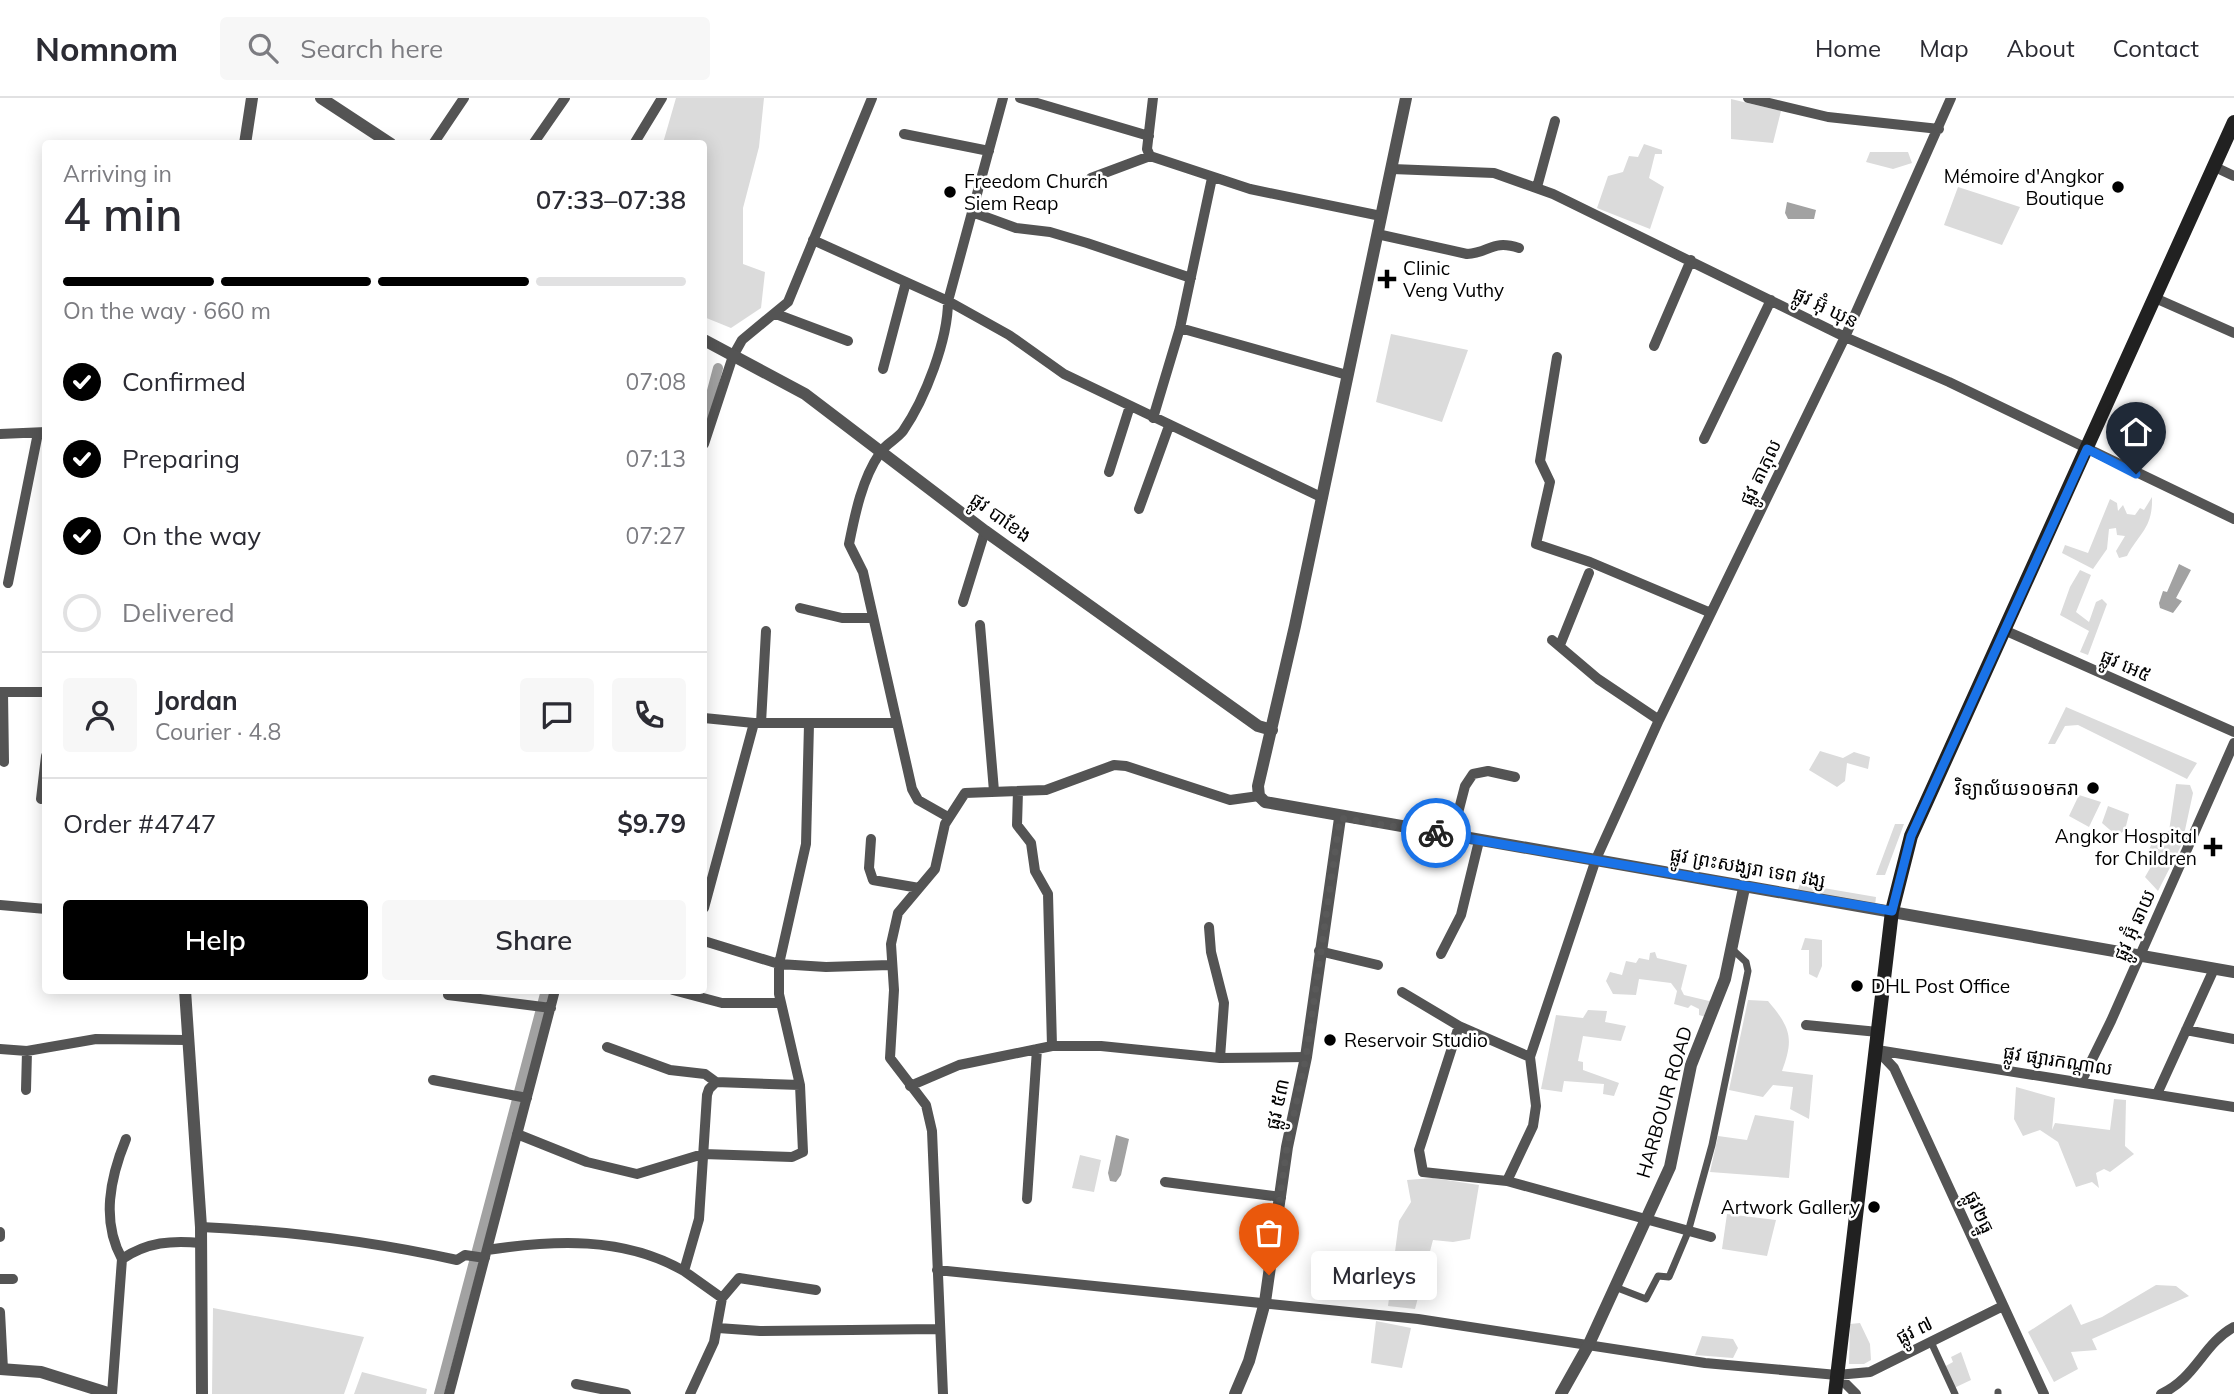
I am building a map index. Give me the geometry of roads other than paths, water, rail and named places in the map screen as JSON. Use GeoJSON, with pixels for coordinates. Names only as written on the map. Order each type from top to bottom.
{"type":"FeatureCollection","features":[{"type":"Feature","properties":{"kind":"main road"},"geometry":{"type":"LineString","coordinates":[[1835,1394],[1892,911],[1911,836],[2234,122]]}},
{"type":"Feature","properties":{"kind":"street"},"geometry":{"type":"LineString","coordinates":[[246,140],[252,98]]}},
{"type":"Feature","properties":{"kind":"street"},"geometry":{"type":"LineString","coordinates":[[321,98],[385,140]]}},
{"type":"Feature","properties":{"kind":"street"},"geometry":{"type":"LineString","coordinates":[[436,140],[464,98]]}},
{"type":"Feature","properties":{"kind":"street"},"geometry":{"type":"LineString","coordinates":[[536,140],[565,98]]}},
{"type":"Feature","properties":{"kind":"street"},"geometry":{"type":"LineString","coordinates":[[637,140],[662,98]]}},
{"type":"Feature","properties":{"kind":"street"},"geometry":{"type":"LineString","coordinates":[[707,435],[733,356],[749,333],[788,302],[872,98]]}},
{"type":"Feature","properties":{"kind":"street"},"geometry":{"type":"LineString","coordinates":[[948,817],[915,795],[863,572],[849,544],[854,515],[880,451],[903,430],[921,395],[946,333],[948,301],[1003,98]]}},
{"type":"Feature","properties":{"kind":"street"},"geometry":{"type":"LineString","coordinates":[[1020,98],[1149,136]]}},
{"type":"Feature","properties":{"kind":"street"},"geometry":{"type":"LineString","coordinates":[[1150,156],[1153,98]]}},
{"type":"Feature","properties":{"kind":"street"},"geometry":{"type":"LineString","coordinates":[[943,1394],[932,1131],[926,1105],[890,1058],[894,990],[890,965],[894,922],[910,895],[935,869],[942,831],[948,817],[960,796],[970,792],[1054,788],[1122,765],[1230,800],[1259,796],[1258,786],[1406,98]]}},
{"type":"Feature","properties":{"kind":"street"},"geometry":{"type":"LineString","coordinates":[[1748,98],[1828,117],[1939,129]]}},
{"type":"Feature","properties":{"kind":"street","name":"ផ្លូវ តាភុល"},"geometry":{"type":"LineString","coordinates":[[1530,1057],[1596,859],[1659,720],[1845,337],[1951,98]]}},
{"type":"Feature","properties":{"kind":"street"},"geometry":{"type":"LineString","coordinates":[[1537,187],[1555,121]]}},
{"type":"Feature","properties":{"kind":"street"},"geometry":{"type":"LineString","coordinates":[[904,134],[989,150]]}},
{"type":"Feature","properties":{"kind":"street"},"geometry":{"type":"LineString","coordinates":[[1091,178],[1150,156],[1212,178],[1381,216]]}},
{"type":"Feature","properties":{"kind":"street"},"geometry":{"type":"LineString","coordinates":[[2215,167],[2234,176]]}},
{"type":"Feature","properties":{"kind":"street","name":"ផ្លូវ អ៊ុំ ឃុន"},"geometry":{"type":"LineString","coordinates":[[1392,169],[1493,173],[1537,187],[1845,337],[1949,382],[2234,519]]}},
{"type":"Feature","properties":{"kind":"street"},"geometry":{"type":"LineString","coordinates":[[1153,418],[1180,328],[1212,178]]}},
{"type":"Feature","properties":{"kind":"street"},"geometry":{"type":"LineString","coordinates":[[972,212],[1016,228],[1050,232],[1087,243],[1191,278]]}},
{"type":"Feature","properties":{"kind":"street"},"geometry":{"type":"LineString","coordinates":[[1377,234],[1467,254],[1477,253],[1494,244],[1519,248]]}},
{"type":"Feature","properties":{"kind":"street"},"geometry":{"type":"LineString","coordinates":[[813,240],[948,301],[1009,335],[1064,374],[1321,497]]}},
{"type":"Feature","properties":{"kind":"street"},"geometry":{"type":"LineString","coordinates":[[1654,346],[1691,260]]}},
{"type":"Feature","properties":{"kind":"street"},"geometry":{"type":"LineString","coordinates":[[883,369],[906,282]]}},
{"type":"Feature","properties":{"kind":"street"},"geometry":{"type":"LineString","coordinates":[[2155,298],[2234,332]]}},
{"type":"Feature","properties":{"kind":"street"},"geometry":{"type":"LineString","coordinates":[[1704,439],[1771,300]]}},
{"type":"Feature","properties":{"kind":"street"},"geometry":{"type":"LineString","coordinates":[[776,314],[848,341]]}},
{"type":"Feature","properties":{"kind":"street"},"geometry":{"type":"LineString","coordinates":[[1180,328],[1347,375]]}},
{"type":"Feature","properties":{"kind":"street","name":"ផ្លូវ បាខែង"},"geometry":{"type":"LineString","coordinates":[[707,342],[805,394],[985,531],[1258,726],[1272,730]]}},
{"type":"Feature","properties":{"kind":"street"},"geometry":{"type":"LineString","coordinates":[[1557,357],[1539,461],[1549,482],[1536,544],[1590,562],[1711,613]]}},
{"type":"Feature","properties":{"kind":"street"},"geometry":{"type":"LineString","coordinates":[[1109,472],[1130,406]]}},
{"type":"Feature","properties":{"kind":"street"},"geometry":{"type":"LineString","coordinates":[[1139,509],[1169,426]]}},
{"type":"Feature","properties":{"kind":"street"},"geometry":{"type":"LineString","coordinates":[[0,434],[42,433],[8,583]]}},
{"type":"Feature","properties":{"kind":"street"},"geometry":{"type":"LineString","coordinates":[[963,602],[985,531]]}},
{"type":"Feature","properties":{"kind":"street"},"geometry":{"type":"LineString","coordinates":[[1589,573],[1556,642],[1598,679],[1659,720]]}},
{"type":"Feature","properties":{"kind":"street"},"geometry":{"type":"LineString","coordinates":[[800,608],[842,618],[872,618]]}},
{"type":"Feature","properties":{"kind":"street"},"geometry":{"type":"LineString","coordinates":[[980,625],[994,791]]}},
{"type":"Feature","properties":{"kind":"street","name":"ផ្លូវ អេ៥"},"geometry":{"type":"LineString","coordinates":[[2004,630],[2234,732]]}},
{"type":"Feature","properties":{"kind":"street"},"geometry":{"type":"LineString","coordinates":[[707,898],[757,723],[766,631]]}},
{"type":"Feature","properties":{"kind":"street"},"geometry":{"type":"LineString","coordinates":[[4,762],[1,692],[42,692]]}},
{"type":"Feature","properties":{"kind":"street"},"geometry":{"type":"LineString","coordinates":[[707,718],[757,723],[897,723]]}},
{"type":"Feature","properties":{"kind":"street"},"geometry":{"type":"LineString","coordinates":[[517,1134],[579,1159],[637,1174],[703,1154],[800,1155],[804,1149],[800,1085],[780,1003],[779,964],[806,844],[809,724]]}},
{"type":"Feature","properties":{"kind":"street","name":"ផ្លូវ អ៊ុំ ឆាយ"},"geometry":{"type":"LineString","coordinates":[[2081,1082],[2234,743]]}},
{"type":"Feature","properties":{"kind":"street"},"geometry":{"type":"LineString","coordinates":[[1452,836],[1465,786],[1473,774],[1488,771],[1515,777]]}},
{"type":"Feature","properties":{"kind":"street"},"geometry":{"type":"LineString","coordinates":[[1018,791],[1017,825],[1031,843],[1035,871],[1048,894],[1052,1046]]}},
{"type":"Feature","properties":{"kind":"street"},"geometry":{"type":"LineString","coordinates":[[41,799],[42,792]]}},
{"type":"Feature","properties":{"kind":"street","name":"ផ្លូវ ព្រះសង្ឃរា ទេព វង្ស"},"geometry":{"type":"LineString","coordinates":[[1259,796],[1265,802],[1340,818],[1596,859],[1744,888],[1892,911],[2234,972]]}},
{"type":"Feature","properties":{"kind":"street","name":"ផ្លូវ ៥៣"},"geometry":{"type":"LineString","coordinates":[[1235,1394],[1250,1361],[1265,1301],[1306,1057],[1340,818]]}},
{"type":"Feature","properties":{"kind":"street"},"geometry":{"type":"LineString","coordinates":[[871,839],[869,868],[873,880],[919,888]]}},
{"type":"Feature","properties":{"kind":"street"},"geometry":{"type":"LineString","coordinates":[[1441,954],[1461,915],[1479,841]]}},
{"type":"Feature","properties":{"kind":"street","name":"HARBOUR ROAD"},"geometry":{"type":"LineString","coordinates":[[1561,1394],[1588,1346],[1670,1167],[1691,1065],[1725,979],[1744,888]]}},
{"type":"Feature","properties":{"kind":"street"},"geometry":{"type":"LineString","coordinates":[[0,905],[42,909]]}},
{"type":"Feature","properties":{"kind":"street"},"geometry":{"type":"LineString","coordinates":[[1209,927],[1211,952],[1224,1003],[1220,1058]]}},
{"type":"Feature","properties":{"kind":"street"},"geometry":{"type":"LineString","coordinates":[[707,942],[779,964],[826,967],[890,965]]}},
{"type":"Feature","properties":{"kind":"street"},"geometry":{"type":"LineString","coordinates":[[1615,1287],[1646,1299],[1658,1276],[1669,1277],[1688,1232],[1712,1145],[1748,971],[1746,962],[1731,949]]}},
{"type":"Feature","properties":{"kind":"street"},"geometry":{"type":"LineString","coordinates":[[1319,951],[1378,965]]}},
{"type":"Feature","properties":{"kind":"street"},"geometry":{"type":"LineString","coordinates":[[2157,1094],[2214,969]]}},
{"type":"Feature","properties":{"kind":"street"},"geometry":{"type":"LineString","coordinates":[[1402,992],[1459,1026],[1530,1057],[1536,1106],[1532,1126],[1507,1181]]}},
{"type":"Feature","properties":{"kind":"street"},"geometry":{"type":"LineString","coordinates":[[185,994],[201,1227],[202,1394]]}},
{"type":"Feature","properties":{"kind":"street"},"geometry":{"type":"LineString","coordinates":[[449,1394],[480,1255],[517,1134],[519,1096],[543,1007],[552,994]]}},
{"type":"Feature","properties":{"kind":"street"},"geometry":{"type":"LineString","coordinates":[[688,994],[722,1003],[780,1003]]}},
{"type":"Feature","properties":{"kind":"street"},"geometry":{"type":"LineString","coordinates":[[448,995],[543,1007]]}},
{"type":"Feature","properties":{"kind":"street"},"geometry":{"type":"LineString","coordinates":[[1806,1025],[1878,1032]]}},
{"type":"Feature","properties":{"kind":"street"},"geometry":{"type":"LineString","coordinates":[[1459,1026],[1419,1150],[1421,1169],[1432,1176],[1507,1181],[1711,1237]]}},
{"type":"Feature","properties":{"kind":"street"},"geometry":{"type":"LineString","coordinates":[[2186,1030],[2234,1039]]}},
{"type":"Feature","properties":{"kind":"street"},"geometry":{"type":"LineString","coordinates":[[0,1049],[27,1051],[96,1039],[187,1040]]}},
{"type":"Feature","properties":{"kind":"street"},"geometry":{"type":"LineString","coordinates":[[910,1086],[959,1065],[1052,1046],[1101,1046],[1220,1058],[1306,1057]]}},
{"type":"Feature","properties":{"kind":"street"},"geometry":{"type":"LineString","coordinates":[[607,1047],[659,1067],[705,1074],[716,1082],[800,1085]]}},
{"type":"Feature","properties":{"kind":"street"},"geometry":{"type":"LineString","coordinates":[[1027,1199],[1037,1049]]}},
{"type":"Feature","properties":{"kind":"street","name":"ផ្លូវ ផ្សារកណ្តាល"},"geometry":{"type":"LineString","coordinates":[[1877,1050],[2234,1107]]}},
{"type":"Feature","properties":{"kind":"street","name":"ផ្លូវ២ធ្នូ"},"geometry":{"type":"LineString","coordinates":[[1877,1050],[1894,1068],[2044,1394]]}},
{"type":"Feature","properties":{"kind":"street"},"geometry":{"type":"LineString","coordinates":[[26,1090],[27,1051]]}},
{"type":"Feature","properties":{"kind":"street"},"geometry":{"type":"LineString","coordinates":[[1894,1068],[1899,1059],[1909,1054]]}},
{"type":"Feature","properties":{"kind":"street"},"geometry":{"type":"LineString","coordinates":[[433,1080],[519,1096]]}},
{"type":"Feature","properties":{"kind":"street"},"geometry":{"type":"LineString","coordinates":[[684,1271],[699,1219],[707,1095],[709,1088],[716,1082]]}},
{"type":"Feature","properties":{"kind":"street"},"geometry":{"type":"LineString","coordinates":[[0,1312],[1,1369],[41,1372],[112,1394],[122,1259],[112,1241],[110,1188],[112,1174],[126,1139]]}},
{"type":"Feature","properties":{"kind":"street"},"geometry":{"type":"LineString","coordinates":[[1165,1182],[1281,1197]]}},
{"type":"Feature","properties":{"kind":"street"},"geometry":{"type":"LineString","coordinates":[[201,1227],[307,1233],[390,1245],[457,1260],[539,1242],[590,1243],[640,1253],[684,1271],[722,1298]]}},
{"type":"Feature","properties":{"kind":"street"},"geometry":{"type":"LineString","coordinates":[[122,1259],[150,1245],[176,1241],[201,1244]]}},
{"type":"Feature","properties":{"kind":"street","name":"ផ្លូវ ៧"},"geometry":{"type":"LineString","coordinates":[[937,1270],[1265,1301],[1418,1319],[1705,1363],[1837,1375],[1870,1371],[2003,1306]]}},
{"type":"Feature","properties":{"kind":"street"},"geometry":{"type":"LineString","coordinates":[[690,1394],[718,1328],[722,1298],[741,1278],[816,1290]]}},
{"type":"Feature","properties":{"kind":"street"},"geometry":{"type":"LineString","coordinates":[[0,1279],[13,1279]]}},
{"type":"Feature","properties":{"kind":"street"},"geometry":{"type":"LineString","coordinates":[[718,1328],[760,1331],[939,1329]]}},
{"type":"Feature","properties":{"kind":"street"},"geometry":{"type":"LineString","coordinates":[[2161,1394],[2182,1383],[2212,1345],[2234,1328]]}},
{"type":"Feature","properties":{"kind":"street"},"geometry":{"type":"LineString","coordinates":[[1931,1342],[1955,1394]]}},
{"type":"Feature","properties":{"kind":"street"},"geometry":{"type":"LineString","coordinates":[[1837,1375],[1856,1394]]}},
{"type":"Feature","properties":{"kind":"street"},"geometry":{"type":"LineString","coordinates":[[576,1384],[626,1394]]}},
{"type":"Feature","properties":{"kind":"waterway"},"geometry":{"type":"LineString","coordinates":[[707,410],[718,368]]}},
{"type":"Feature","properties":{"kind":"waterway"},"geometry":{"type":"LineString","coordinates":[[439,1394],[545,994]]}},
{"type":"Feature","properties":{"kind":"place","name":"Mémoire d'Angkor Boutique"},"geometry":{"type":"Point","coordinates":[2118,187]}},
{"type":"Feature","properties":{"kind":"place","name":"Freedom Church Siem Reap"},"geometry":{"type":"Point","coordinates":[950,192]}},
{"type":"Feature","properties":{"kind":"place","name":"Clinic Veng Vuthy"},"geometry":{"type":"Point","coordinates":[1387,279]}},
{"type":"Feature","properties":{"kind":"place","name":"វិទ្យាល័យ១០មករា"},"geometry":{"type":"Point","coordinates":[2093,788]}},
{"type":"Feature","properties":{"kind":"place","name":"Angkor Hospital for Children"},"geometry":{"type":"Point","coordinates":[2213,847]}},
{"type":"Feature","properties":{"kind":"place","name":"DHL Post Office"},"geometry":{"type":"Point","coordinates":[1857,986]}},
{"type":"Feature","properties":{"kind":"place","name":"Reservoir Studio"},"geometry":{"type":"Point","coordinates":[1330,1040]}},
{"type":"Feature","properties":{"kind":"place","name":"Artwork Gallery"},"geometry":{"type":"Point","coordinates":[1874,1207]}},
{"type":"Feature","properties":{"kind":"place","name":"Marleys"},"geometry":{"type":"Point","coordinates":[1269,1275]}}]}
